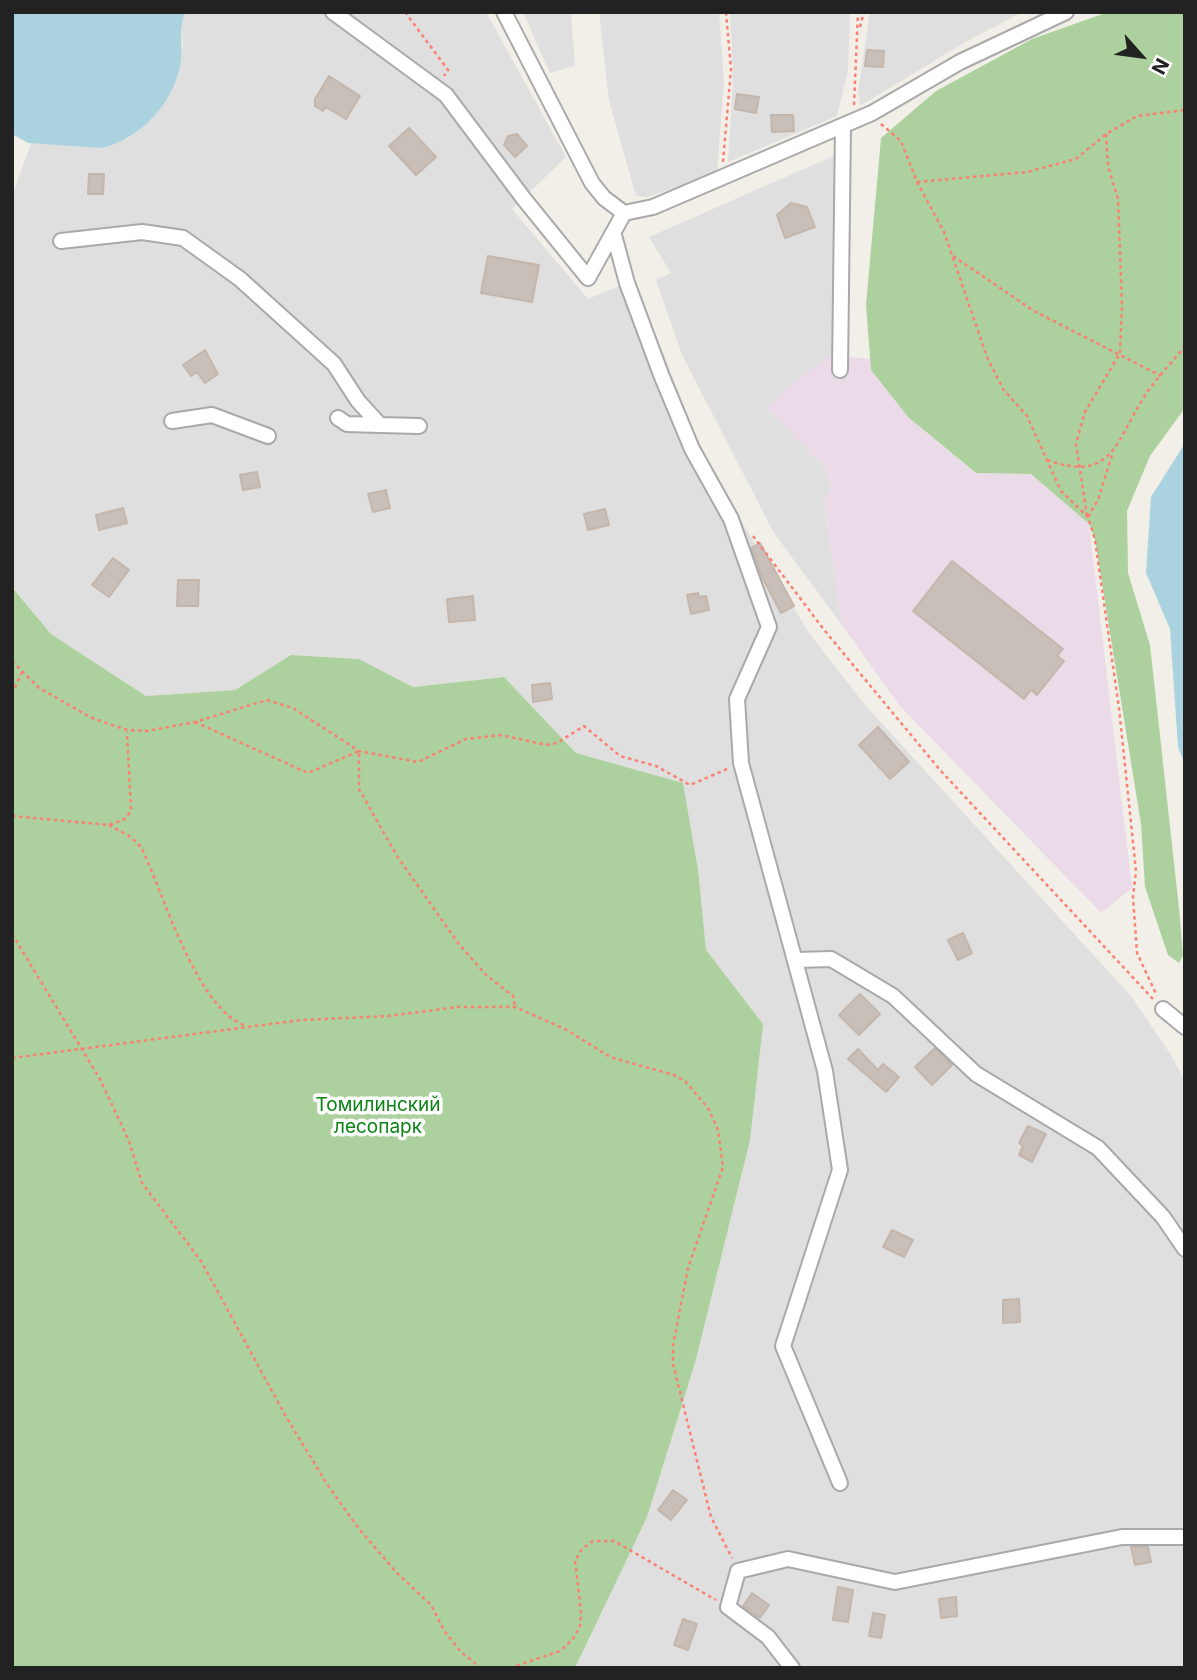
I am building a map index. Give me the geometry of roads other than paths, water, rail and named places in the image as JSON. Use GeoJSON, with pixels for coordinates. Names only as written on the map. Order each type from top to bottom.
{"type":"FeatureCollection","features":[{"type":"Feature","properties":{"kind":"street"},"geometry":{"type":"LineString","coordinates":[[333,12],[446,95],[523,199],[588,278],[624,213]]}},
{"type":"Feature","properties":{"kind":"street"},"geometry":{"type":"LineString","coordinates":[[504,12],[593,183],[604,198],[624,213],[653,207],[848,124],[960,62],[1066,12]]}},
{"type":"Feature","properties":{"kind":"street"},"geometry":{"type":"LineString","coordinates":[[841,370],[848,124]]}},
{"type":"Feature","properties":{"kind":"street"},"geometry":{"type":"LineString","coordinates":[[61,241],[142,232],[183,238],[240,279],[334,364],[358,401],[380,425]]}},
{"type":"Feature","properties":{"kind":"street"},"geometry":{"type":"LineString","coordinates":[[614,235],[635,307],[662,377],[692,449],[731,519],[769,627],[737,699],[741,763],[797,960],[825,1072],[840,1170],[783,1346],[839,1483]]}},
{"type":"Feature","properties":{"kind":"street"},"geometry":{"type":"LineString","coordinates":[[172,421],[212,415],[268,436]]}},
{"type":"Feature","properties":{"kind":"street"},"geometry":{"type":"LineString","coordinates":[[338,418],[347,425],[419,426]]}},
{"type":"Feature","properties":{"kind":"street"},"geometry":{"type":"LineString","coordinates":[[797,960],[831,959],[893,996],[975,1074],[1098,1148],[1163,1217],[1185,1249]]}},
{"type":"Feature","properties":{"kind":"street"},"geometry":{"type":"LineString","coordinates":[[1163,1009],[1185,1027]]}},
{"type":"Feature","properties":{"kind":"street"},"geometry":{"type":"LineString","coordinates":[[792,1668],[768,1637],[728,1607],[738,1570],[788,1559],[895,1582],[1122,1537],[1185,1537]]}},
{"type":"Feature","properties":{"kind":"water"},"geometry":{"type":"Polygon","coordinates":[[[12,12],[186,12],[181,29],[181,60],[172,90],[143,127],[116,143],[102,148],[28,143],[12,134],[12,12]]]}},
{"type":"Feature","properties":{"kind":"water"},"geometry":{"type":"Polygon","coordinates":[[[1185,443],[1185,765],[1178,747],[1170,629],[1146,573],[1151,497],[1185,443]]]}},
{"type":"Feature","properties":{"kind":"park label","name":"Томилинский лесопарк"},"geometry":{"type":"Point","coordinates":[378,1116]}}]}
